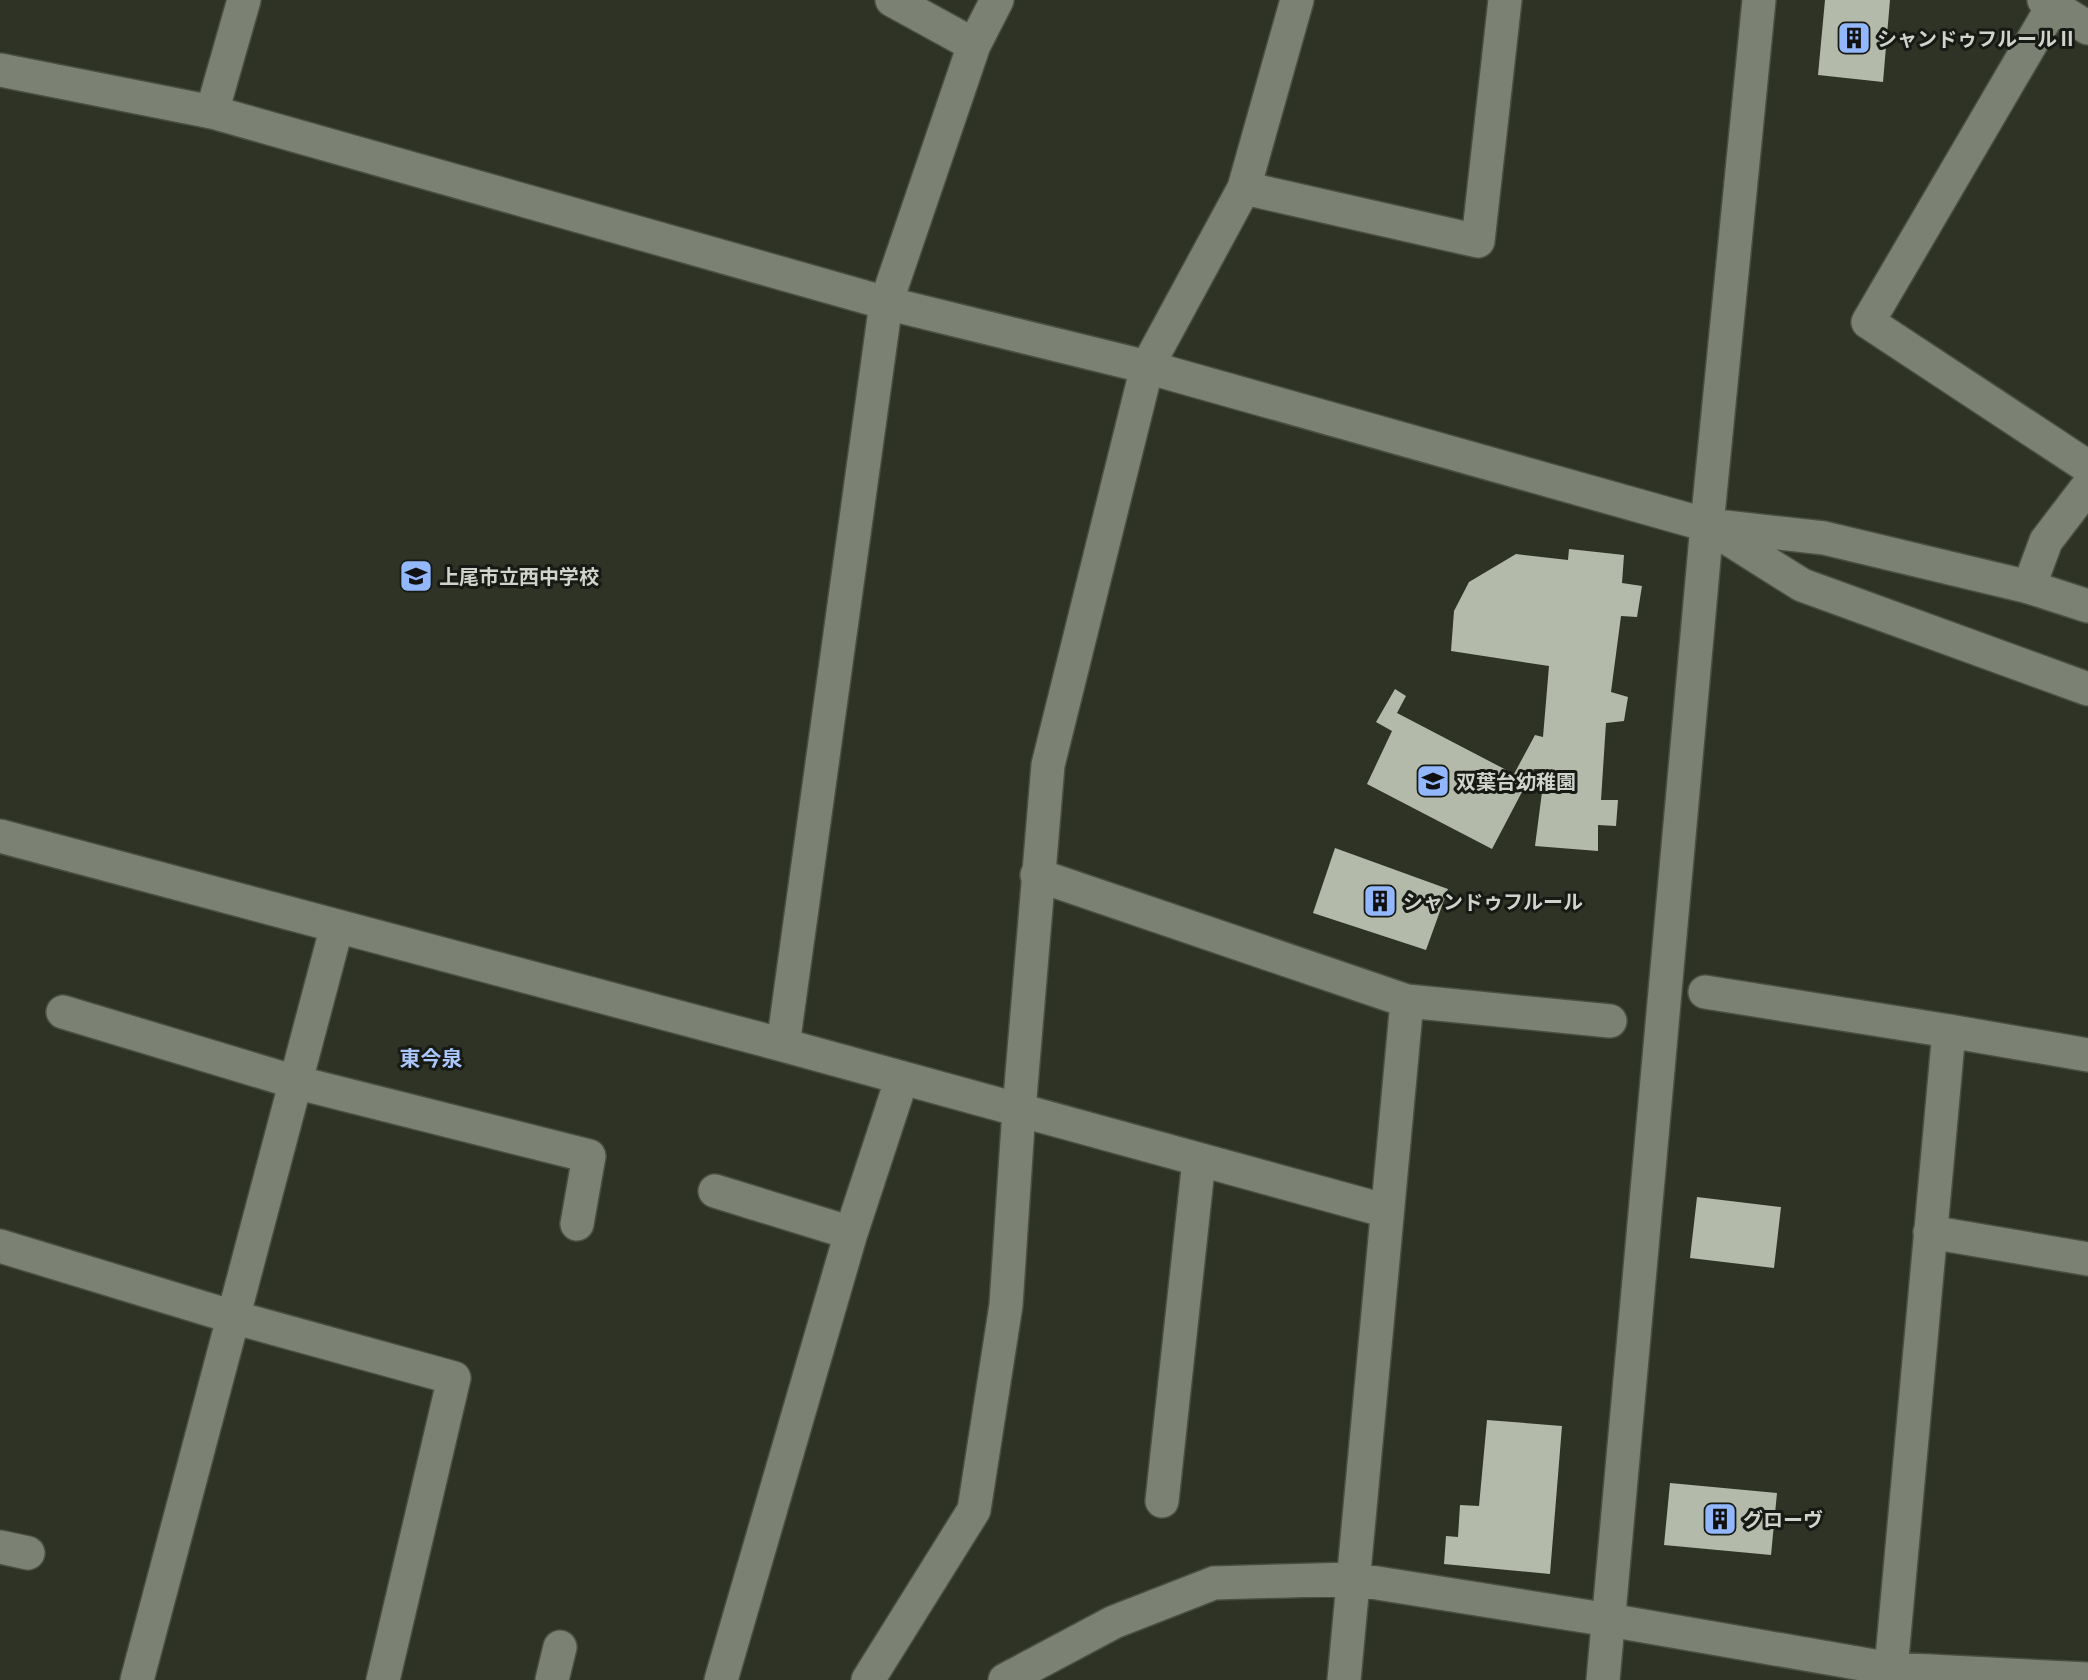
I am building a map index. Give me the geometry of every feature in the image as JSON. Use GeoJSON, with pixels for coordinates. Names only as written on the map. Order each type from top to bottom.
{"type":"FeatureCollection","features":[{"type":"Feature","properties":{"kind":"street"},"geometry":{"type":"LineString","coordinates":[[212,112],[244,0]]}},
{"type":"Feature","properties":{"kind":"street"},"geometry":{"type":"LineString","coordinates":[[892,0],[974,45]]}},
{"type":"Feature","properties":{"kind":"street"},"geometry":{"type":"LineString","coordinates":[[783,1045],[886,303],[974,45],[997,0]]}},
{"type":"Feature","properties":{"kind":"street"},"geometry":{"type":"LineString","coordinates":[[868,1680],[974,1510],[1006,1305],[1019,1110],[1047,765],[1148,368],[1244,188],[1297,0]]}},
{"type":"Feature","properties":{"kind":"street"},"geometry":{"type":"LineString","coordinates":[[1244,188],[1478,240],[1505,0]]}},
{"type":"Feature","properties":{"kind":"street"},"geometry":{"type":"LineString","coordinates":[[1603,1680],[1707,525],[1759,0]]}},
{"type":"Feature","properties":{"kind":"street"},"geometry":{"type":"LineString","coordinates":[[2087,25],[2049,3],[1868,322],[2088,467]]}},
{"type":"Feature","properties":{"kind":"street"},"geometry":{"type":"LineString","coordinates":[[0,70],[212,112],[886,303],[1148,368],[1707,525],[1824,538],[2029,587],[2088,606]]}},
{"type":"Feature","properties":{"kind":"street"},"geometry":{"type":"LineString","coordinates":[[2029,587],[2046,541],[2088,486]]}},
{"type":"Feature","properties":{"kind":"street"},"geometry":{"type":"LineString","coordinates":[[1707,525],[1802,585],[2088,689]]}},
{"type":"Feature","properties":{"kind":"street"},"geometry":{"type":"LineString","coordinates":[[0,836],[783,1045],[1387,1211]]}},
{"type":"Feature","properties":{"kind":"street"},"geometry":{"type":"LineString","coordinates":[[1037,875],[1407,1001],[1610,1021]]}},
{"type":"Feature","properties":{"kind":"street"},"geometry":{"type":"LineString","coordinates":[[137,1680],[337,926]]}},
{"type":"Feature","properties":{"kind":"street"},"geometry":{"type":"LineString","coordinates":[[1705,992],[2088,1055]]}},
{"type":"Feature","properties":{"kind":"street"},"geometry":{"type":"LineString","coordinates":[[1344,1680],[1407,1001]]}},
{"type":"Feature","properties":{"kind":"street"},"geometry":{"type":"LineString","coordinates":[[63,1012],[295,1082],[589,1156],[577,1224]]}},
{"type":"Feature","properties":{"kind":"street"},"geometry":{"type":"LineString","coordinates":[[1890,1675],[1949,1031]]}},
{"type":"Feature","properties":{"kind":"street"},"geometry":{"type":"LineString","coordinates":[[721,1680],[851,1233],[902,1078]]}},
{"type":"Feature","properties":{"kind":"street"},"geometry":{"type":"LineString","coordinates":[[1162,1501],[1199,1160]]}},
{"type":"Feature","properties":{"kind":"street"},"geometry":{"type":"LineString","coordinates":[[715,1191],[851,1233]]}},
{"type":"Feature","properties":{"kind":"street"},"geometry":{"type":"LineString","coordinates":[[1930,1232],[2088,1259]]}},
{"type":"Feature","properties":{"kind":"street"},"geometry":{"type":"LineString","coordinates":[[0,1246],[233,1317],[454,1378],[383,1680]]}},
{"type":"Feature","properties":{"kind":"street"},"geometry":{"type":"LineString","coordinates":[[1005,1680],[1055,1668],[1114,1622],[1214,1583],[1352,1580],[1609,1620],[1890,1675],[2088,1678]]}},
{"type":"Feature","properties":{"kind":"street"},"geometry":{"type":"LineString","coordinates":[[552,1680],[560,1647]]}},
{"type":"Feature","properties":{"kind":"building","name":"シャンドゥフルールⅡ"},"geometry":{"type":"Polygon","coordinates":[[[1825,0],[1890,0],[1883,82],[1818,75],[1825,0]]]}},
{"type":"Feature","properties":{"kind":"building"},"geometry":{"type":"Polygon","coordinates":[[[1569,549],[1624,555],[1622,583],[1642,586],[1637,617],[1621,616],[1611,692],[1628,697],[1624,721],[1606,723],[1601,800],[1618,800],[1616,826],[1598,825],[1598,851],[1535,846],[1545,769],[1534,769],[1492,849],[1367,784],[1392,731],[1376,722],[1395,689],[1406,696],[1397,713],[1514,774],[1535,735],[1543,737],[1549,666],[1451,651],[1454,611],[1469,582],[1516,554],[1568,560],[1569,549]]]}},
{"type":"Feature","properties":{"kind":"building","name":"シャンドゥフルール"},"geometry":{"type":"Polygon","coordinates":[[[1335,848],[1448,889],[1426,950],[1313,913],[1335,848]]]}},
{"type":"Feature","properties":{"kind":"building"},"geometry":{"type":"Polygon","coordinates":[[[1697,1197],[1781,1207],[1774,1268],[1690,1258],[1697,1197]]]}},
{"type":"Feature","properties":{"kind":"building"},"geometry":{"type":"Polygon","coordinates":[[[1487,1420],[1562,1426],[1550,1574],[1444,1564],[1446,1536],[1458,1537],[1460,1505],[1479,1506],[1487,1420]]]}},
{"type":"Feature","properties":{"kind":"building","name":"グローヴ"},"geometry":{"type":"Polygon","coordinates":[[[1670,1483],[1777,1493],[1771,1555],[1664,1545],[1670,1483]]]}},
{"type":"Feature","properties":{"kind":"place","name":"シャンドゥフルールⅡ"},"geometry":{"type":"Point","coordinates":[1854,38]}},
{"type":"Feature","properties":{"kind":"place","name":"上尾市立西中学校"},"geometry":{"type":"Point","coordinates":[416,576]}},
{"type":"Feature","properties":{"kind":"place","name":"双葉台幼稚園"},"geometry":{"type":"Point","coordinates":[1433,781]}},
{"type":"Feature","properties":{"kind":"place","name":"シャンドゥフルール"},"geometry":{"type":"Point","coordinates":[1380,901]}},
{"type":"Feature","properties":{"kind":"place","name":"グローヴ"},"geometry":{"type":"Point","coordinates":[1720,1519]}},
{"type":"Feature","properties":{"kind":"district","name":"東今泉"},"geometry":{"type":"Point","coordinates":[431,1058]}}]}
